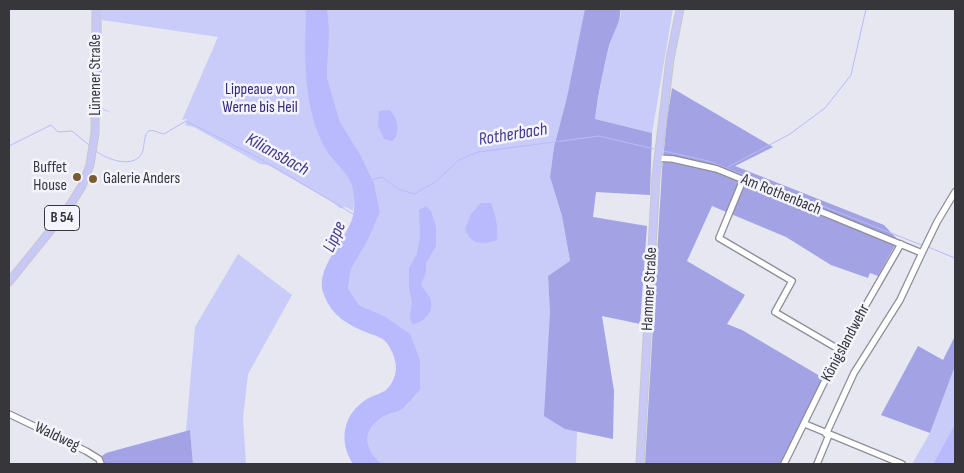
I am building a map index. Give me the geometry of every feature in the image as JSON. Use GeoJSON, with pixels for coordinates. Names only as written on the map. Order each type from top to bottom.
{"type":"FeatureCollection","features":[{"type":"Feature","properties":{"kind":"main road","name":"Lünener Straße"},"geometry":{"type":"LineString","coordinates":[[9,282],[59,221],[76,196],[86,176],[95,142],[96,9]]}},
{"type":"Feature","properties":{"kind":"main road","name":"Hammer Straße"},"geometry":{"type":"LineString","coordinates":[[640,464],[658,158],[670,60],[680,9]]}},
{"type":"Feature","properties":{"kind":"street","name":"Am Rothenbach"},"geometry":{"type":"LineString","coordinates":[[658,158],[709,167],[901,244]]}},
{"type":"Feature","properties":{"kind":"street"},"geometry":{"type":"LineString","coordinates":[[742,180],[719,238],[792,281],[775,312],[840,350]]}},
{"type":"Feature","properties":{"kind":"street","name":"Königslandwehr"},"geometry":{"type":"LineString","coordinates":[[817,464],[835,410],[854,373],[900,300],[937,222],[955,192]]}},
{"type":"Feature","properties":{"kind":"street"},"geometry":{"type":"LineString","coordinates":[[901,244],[922,253]]}},
{"type":"Feature","properties":{"kind":"street","name":"Königslandwehr"},"geometry":{"type":"LineString","coordinates":[[784,464],[840,350],[901,244]]}},
{"type":"Feature","properties":{"kind":"street","name":"Waldweg"},"geometry":{"type":"LineString","coordinates":[[9,414],[86,451],[99,459],[101,464]]}},
{"type":"Feature","properties":{"kind":"street"},"geometry":{"type":"LineString","coordinates":[[805,424],[902,464]]}},
{"type":"Feature","properties":{"kind":"green space","name":"Lippeaue von Werne bis Heil"},"geometry":{"type":"Polygon","coordinates":[[[98,9],[618,9],[621,19],[620,9],[673,9],[652,133],[595,119],[603,70],[611,41],[566,100],[554,147],[550,177],[562,216],[570,262],[548,276],[550,313],[565,429],[577,431],[576,464],[382,464],[371,452],[369,446],[368,434],[371,428],[385,416],[404,408],[420,390],[384,316],[359,305],[348,288],[351,269],[368,240],[380,212],[374,183],[360,154],[340,122],[327,77],[328,51],[312,49],[359,173],[353,211],[346,207],[340,208],[268,165],[260,164],[194,127],[185,125],[187,119],[182,120],[218,37],[102,20],[102,108],[113,113],[99,109],[98,24],[101,21],[98,16],[98,9]]]}},
{"type":"Feature","properties":{"kind":"green space"},"geometry":{"type":"Polygon","coordinates":[[[238,254],[292,295],[248,374],[243,418],[246,464],[193,464],[190,430],[186,431],[195,327],[238,254]]]}},
{"type":"Feature","properties":{"kind":"green space"},"geometry":{"type":"Polygon","coordinates":[[[955,366],[955,424],[933,464],[912,464],[930,433],[955,366]]]}},
{"type":"Feature","properties":{"kind":"shaded area"},"geometry":{"type":"Polygon","coordinates":[[[306,9],[327,9],[329,30],[327,77],[340,122],[360,154],[374,183],[380,212],[368,240],[351,269],[348,288],[359,305],[384,316],[410,334],[420,360],[420,390],[401,410],[385,416],[376,422],[368,434],[371,452],[382,464],[353,464],[345,446],[345,428],[348,420],[359,405],[387,389],[395,376],[396,364],[392,351],[385,341],[354,327],[342,319],[331,309],[324,295],[323,275],[332,255],[350,225],[354,199],[351,182],[324,146],[312,113],[308,96],[305,62],[306,9]]]}},
{"type":"Feature","properties":{"kind":"shaded area"},"geometry":{"type":"Polygon","coordinates":[[[585,9],[620,9],[618,23],[609,46],[595,119],[652,133],[650,195],[596,192],[593,217],[647,226],[640,324],[602,316],[614,391],[613,439],[565,429],[544,416],[550,313],[548,276],[570,261],[562,216],[550,177],[554,147],[568,93],[585,9]]]}},
{"type":"Feature","properties":{"kind":"shaded area"},"geometry":{"type":"Polygon","coordinates":[[[672,88],[773,147],[735,166],[884,225],[898,240],[878,276],[870,273],[868,278],[831,265],[786,237],[712,206],[687,261],[745,295],[727,324],[742,330],[825,379],[780,464],[645,464],[662,170],[672,88]]]}},
{"type":"Feature","properties":{"kind":"shaded area"},"geometry":{"type":"Polygon","coordinates":[[[390,110],[396,119],[397,126],[396,137],[392,141],[384,139],[378,126],[379,111],[390,110]]]}},
{"type":"Feature","properties":{"kind":"shaded area"},"geometry":{"type":"Polygon","coordinates":[[[481,203],[491,203],[496,221],[497,240],[487,243],[474,241],[465,229],[471,214],[481,203]]]}},
{"type":"Feature","properties":{"kind":"shaded area"},"geometry":{"type":"Polygon","coordinates":[[[426,206],[431,211],[436,227],[436,246],[426,263],[426,272],[421,285],[429,296],[431,305],[428,314],[422,321],[412,324],[410,318],[412,302],[409,288],[409,268],[417,254],[420,236],[419,210],[426,206]]]}},
{"type":"Feature","properties":{"kind":"shaded area"},"geometry":{"type":"Polygon","coordinates":[[[955,336],[955,366],[930,433],[881,415],[918,346],[943,360],[955,336]]]}},
{"type":"Feature","properties":{"kind":"shaded area"},"geometry":{"type":"Polygon","coordinates":[[[955,424],[955,464],[933,464],[955,424]]]}},
{"type":"Feature","properties":{"kind":"shaded area"},"geometry":{"type":"Polygon","coordinates":[[[190,430],[193,464],[104,464],[102,456],[106,453],[190,430]]]}},
{"type":"Feature","properties":{"kind":"waterway"},"geometry":{"type":"LineString","coordinates":[[728,167],[790,134],[825,108],[851,75],[866,9]]}},
{"type":"Feature","properties":{"kind":"waterway","name":"Kiliansbach"},"geometry":{"type":"LineString","coordinates":[[96,151],[113,160],[133,161],[142,153],[146,135],[149,131],[164,134],[186,121],[259,158],[353,214]]}},
{"type":"Feature","properties":{"kind":"waterway","name":"Kiliansbach"},"geometry":{"type":"LineString","coordinates":[[9,146],[51,125],[58,132],[72,131],[89,145]]}},
{"type":"Feature","properties":{"kind":"waterway","name":"Rotherbach"},"geometry":{"type":"LineString","coordinates":[[371,180],[382,177],[398,189],[414,194],[435,182],[459,160],[478,152],[599,136],[654,149]]}},
{"type":"Feature","properties":{"kind":"waterway","name":"Rotherbach"},"geometry":{"type":"LineString","coordinates":[[664,151],[708,161],[924,246]]}},
{"type":"Feature","properties":{"kind":"waterway","name":"Rotherbach"},"geometry":{"type":"LineString","coordinates":[[928,247],[955,258]]}},
{"type":"Feature","properties":{"kind":"place","name":"Buffet House"},"geometry":{"type":"Point","coordinates":[77,177]}},
{"type":"Feature","properties":{"kind":"place","name":"Galerie Anders"},"geometry":{"type":"Point","coordinates":[93,179]}},
{"type":"Feature","properties":{"kind":"water label","name":"Lippe"},"geometry":{"type":"Point","coordinates":[335,237]}}]}
